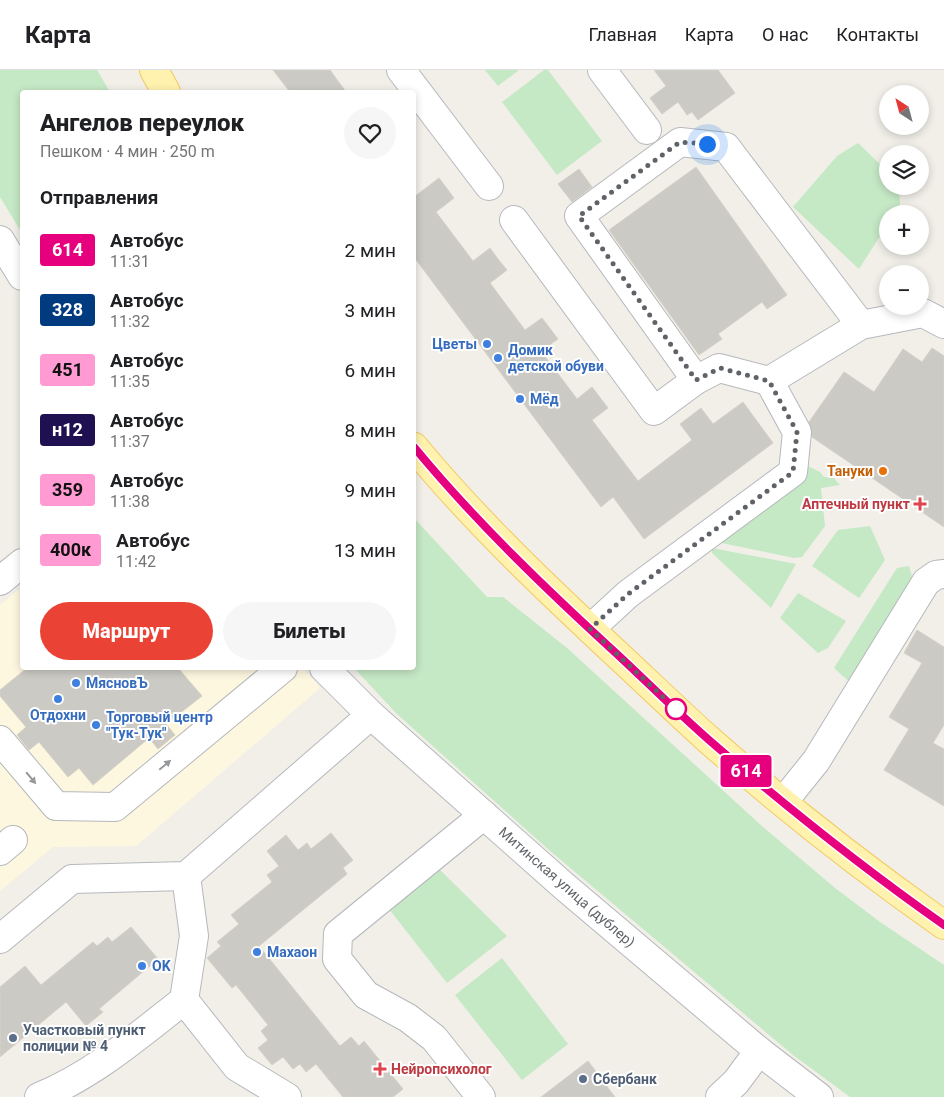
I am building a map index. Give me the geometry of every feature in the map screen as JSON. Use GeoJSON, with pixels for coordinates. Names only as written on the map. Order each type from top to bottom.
{"type":"FeatureCollection","features":[{"type":"Feature","properties":{"kind":"main road"},"geometry":{"type":"LineString","coordinates":[[154,70],[165,90]]}},
{"type":"Feature","properties":{"kind":"main road"},"geometry":{"type":"LineString","coordinates":[[416,449],[489,530],[590,629],[709,740],[783,802],[906,898],[944,925]]}},
{"type":"Feature","properties":{"kind":"street"},"geometry":{"type":"LineString","coordinates":[[401,70],[489,186]]}},
{"type":"Feature","properties":{"kind":"street"},"geometry":{"type":"LineString","coordinates":[[602,70],[647,130]]}},
{"type":"Feature","properties":{"kind":"street"},"geometry":{"type":"LineString","coordinates":[[696,380],[579,216],[680,142],[726,147],[861,324]]}},
{"type":"Feature","properties":{"kind":"street"},"geometry":{"type":"LineString","coordinates":[[514,220],[654,411],[696,380],[720,368],[769,381],[797,432],[793,472],[628,594],[590,629]]}},
{"type":"Feature","properties":{"kind":"street"},"geometry":{"type":"LineString","coordinates":[[0,240],[20,273]]}},
{"type":"Feature","properties":{"kind":"street"},"geometry":{"type":"LineString","coordinates":[[769,381],[861,324],[923,313],[944,324]]}},
{"type":"Feature","properties":{"kind":"street"},"geometry":{"type":"LineString","coordinates":[[0,581],[20,565]]}},
{"type":"Feature","properties":{"kind":"street"},"geometry":{"type":"LineString","coordinates":[[783,802],[816,761],[926,582],[936,575],[944,574]]}},
{"type":"Feature","properties":{"kind":"street"},"geometry":{"type":"LineString","coordinates":[[0,740],[56,806],[115,807],[281,670]]}},
{"type":"Feature","properties":{"kind":"street","name":"Митинская улица (дублер)"},"geometry":{"type":"LineString","coordinates":[[326,670],[371,716],[565,887],[759,1051],[819,1097]]}},
{"type":"Feature","properties":{"kind":"street"},"geometry":{"type":"LineString","coordinates":[[0,940],[72,879],[186,876],[371,716]]}},
{"type":"Feature","properties":{"kind":"street"},"geometry":{"type":"LineString","coordinates":[[481,1097],[434,1038],[408,1018],[366,995],[337,959],[338,934],[484,815]]}},
{"type":"Feature","properties":{"kind":"street"},"geometry":{"type":"LineString","coordinates":[[39,1097],[61,1088],[114,1056],[184,1000],[194,936],[186,876]]}},
{"type":"Feature","properties":{"kind":"street"},"geometry":{"type":"LineString","coordinates":[[184,1000],[237,1067],[287,1097]]}},
{"type":"Feature","properties":{"kind":"street"},"geometry":{"type":"LineString","coordinates":[[720,1097],[736,1082],[759,1051]]}},
{"type":"Feature","properties":{"kind":"shaded area"},"geometry":{"type":"Polygon","coordinates":[[[20,589],[20,670],[305,670],[320,688],[136,846],[53,847],[0,891],[0,605],[20,589]]]}},
{"type":"Feature","properties":{"kind":"green space"},"geometry":{"type":"Polygon","coordinates":[[[0,70],[97,70],[109,90],[20,90],[20,230],[0,197],[0,70]]]}},
{"type":"Feature","properties":{"kind":"green space"},"geometry":{"type":"Polygon","coordinates":[[[485,70],[519,70],[498,86],[485,70]]]}},
{"type":"Feature","properties":{"kind":"green space"},"geometry":{"type":"Polygon","coordinates":[[[544,70],[548,70],[602,141],[557,175],[502,102],[544,70]]]}},
{"type":"Feature","properties":{"kind":"green space"},"geometry":{"type":"Polygon","coordinates":[[[858,143],[879,163],[879,195],[899,195],[900,205],[879,205],[879,238],[859,269],[793,207],[837,156],[858,143]]]}},
{"type":"Feature","properties":{"kind":"green space"},"geometry":{"type":"Polygon","coordinates":[[[806,465],[820,472],[824,477],[834,478],[840,485],[821,488],[825,526],[802,557],[794,558],[717,542],[806,465]]]}},
{"type":"Feature","properties":{"kind":"green space"},"geometry":{"type":"Polygon","coordinates":[[[416,520],[487,597],[503,597],[567,648],[763,827],[835,888],[880,922],[944,965],[944,1097],[850,1097],[793,1055],[549,850],[397,714],[356,670],[416,670],[416,520]]]}},
{"type":"Feature","properties":{"kind":"green space"},"geometry":{"type":"Polygon","coordinates":[[[870,526],[885,560],[859,598],[812,566],[838,530],[870,526]]]}},
{"type":"Feature","properties":{"kind":"green space"},"geometry":{"type":"Polygon","coordinates":[[[712,548],[796,564],[771,608],[712,553],[712,548]]]}},
{"type":"Feature","properties":{"kind":"green space"},"geometry":{"type":"Polygon","coordinates":[[[909,566],[913,580],[854,686],[834,668],[897,568],[909,566]]]}},
{"type":"Feature","properties":{"kind":"green space"},"geometry":{"type":"Polygon","coordinates":[[[798,593],[846,621],[828,648],[818,653],[780,618],[798,593]]]}},
{"type":"Feature","properties":{"kind":"green space"},"geometry":{"type":"Polygon","coordinates":[[[439,869],[507,936],[447,983],[389,909],[439,869]]]}},
{"type":"Feature","properties":{"kind":"green space"},"geometry":{"type":"Polygon","coordinates":[[[502,958],[568,1044],[522,1080],[455,995],[502,958]]]}},
{"type":"Feature","properties":{"kind":"building"},"geometry":{"type":"Polygon","coordinates":[[[273,70],[330,70],[345,90],[288,90],[273,70]]]}},
{"type":"Feature","properties":{"kind":"building"},"geometry":{"type":"Polygon","coordinates":[[[654,70],[718,70],[735,93],[698,120],[692,112],[687,115],[678,102],[662,114],[650,98],[666,86],[654,70]]]}},
{"type":"Feature","properties":{"kind":"building"},"geometry":{"type":"Polygon","coordinates":[[[696,167],[787,295],[767,309],[762,302],[718,334],[722,339],[699,355],[609,230],[696,167]]]}},
{"type":"Feature","properties":{"kind":"building"},"geometry":{"type":"Polygon","coordinates":[[[579,169],[592,187],[572,202],[558,184],[579,169]]]}},
{"type":"Feature","properties":{"kind":"building"},"geometry":{"type":"Polygon","coordinates":[[[439,178],[454,198],[436,212],[473,261],[490,248],[507,270],[490,283],[525,330],[542,318],[558,339],[541,351],[577,399],[592,387],[608,408],[592,420],[638,481],[692,440],[680,424],[701,408],[713,424],[743,402],[773,443],[644,539],[613,497],[601,507],[416,260],[416,195],[439,178]]]}},
{"type":"Feature","properties":{"kind":"building"},"geometry":{"type":"Polygon","coordinates":[[[932,348],[944,356],[944,527],[812,437],[809,422],[844,372],[874,392],[903,349],[922,362],[932,348]]]}},
{"type":"Feature","properties":{"kind":"building"},"geometry":{"type":"Polygon","coordinates":[[[917,630],[944,647],[944,725],[933,743],[944,749],[944,806],[884,770],[909,729],[889,717],[922,663],[904,653],[917,630]]]}},
{"type":"Feature","properties":{"kind":"building","name":"Торговый центр \"Тук-Тук\""},"geometry":{"type":"Polygon","coordinates":[[[25,670],[180,670],[202,696],[166,724],[175,735],[158,749],[149,738],[93,785],[79,768],[68,777],[39,742],[29,750],[17,735],[26,727],[0,696],[0,690],[25,670]]]}},
{"type":"Feature","properties":{"kind":"building"},"geometry":{"type":"Polygon","coordinates":[[[331,833],[353,860],[343,868],[347,874],[259,946],[340,1046],[351,1037],[359,1046],[364,1041],[403,1089],[393,1097],[343,1097],[316,1064],[306,1072],[300,1064],[293,1069],[283,1057],[272,1065],[258,1048],[268,1040],[261,1031],[268,1025],[236,985],[232,988],[207,958],[221,946],[217,942],[239,924],[231,915],[272,882],[267,875],[279,866],[267,851],[286,835],[298,850],[307,843],[311,849],[331,833]]]}},
{"type":"Feature","properties":{"kind":"building"},"geometry":{"type":"Polygon","coordinates":[[[131,927],[158,959],[99,1009],[103,1012],[86,1026],[66,1002],[0,1057],[0,987],[25,966],[41,985],[93,942],[97,946],[108,937],[112,942],[131,927]]]}},
{"type":"Feature","properties":{"kind":"building","name":"Сбербанк"},"geometry":{"type":"Polygon","coordinates":[[[588,1061],[615,1097],[541,1097],[588,1061]]]}},
{"type":"Feature","properties":{"kind":"bus line","name":"614"},"geometry":{"type":"LineString","coordinates":[[416,449],[489,530],[590,629],[709,740],[783,802],[906,898],[944,925]]}},
{"type":"Feature","properties":{"kind":"place","name":"Цветы"},"geometry":{"type":"Point","coordinates":[487,344]}},
{"type":"Feature","properties":{"kind":"place","name":"Домик детской обуви"},"geometry":{"type":"Point","coordinates":[498,358]}},
{"type":"Feature","properties":{"kind":"place","name":"Мёд"},"geometry":{"type":"Point","coordinates":[520,399]}},
{"type":"Feature","properties":{"kind":"place","name":"Тануки"},"geometry":{"type":"Point","coordinates":[883,471]}},
{"type":"Feature","properties":{"kind":"place","name":"Аптечный пункт"},"geometry":{"type":"Point","coordinates":[920,504]}},
{"type":"Feature","properties":{"kind":"place","name":"МясновЪ"},"geometry":{"type":"Point","coordinates":[76,683]}},
{"type":"Feature","properties":{"kind":"place","name":"Отдохни"},"geometry":{"type":"Point","coordinates":[58,699]}},
{"type":"Feature","properties":{"kind":"place","name":"Торговый центр \"Тук-Тук\""},"geometry":{"type":"Point","coordinates":[96,725]}},
{"type":"Feature","properties":{"kind":"place","name":"Махаон"},"geometry":{"type":"Point","coordinates":[257,952]}},
{"type":"Feature","properties":{"kind":"place","name":"OK"},"geometry":{"type":"Point","coordinates":[142,966]}},
{"type":"Feature","properties":{"kind":"place","name":"Участковый пункт полиции № 4"},"geometry":{"type":"Point","coordinates":[13,1038]}},
{"type":"Feature","properties":{"kind":"place","name":"Нейропсихолог"},"geometry":{"type":"Point","coordinates":[380,1069]}},
{"type":"Feature","properties":{"kind":"place","name":"Сбербанк"},"geometry":{"type":"Point","coordinates":[583,1079]}},
{"type":"Feature","properties":{"kind":"route"},"geometry":{"type":"LineString","coordinates":[[676,709],[590,629],[628,594],[793,472],[797,432],[769,381],[720,368],[696,380],[579,216],[680,142],[707,144]]}}]}
